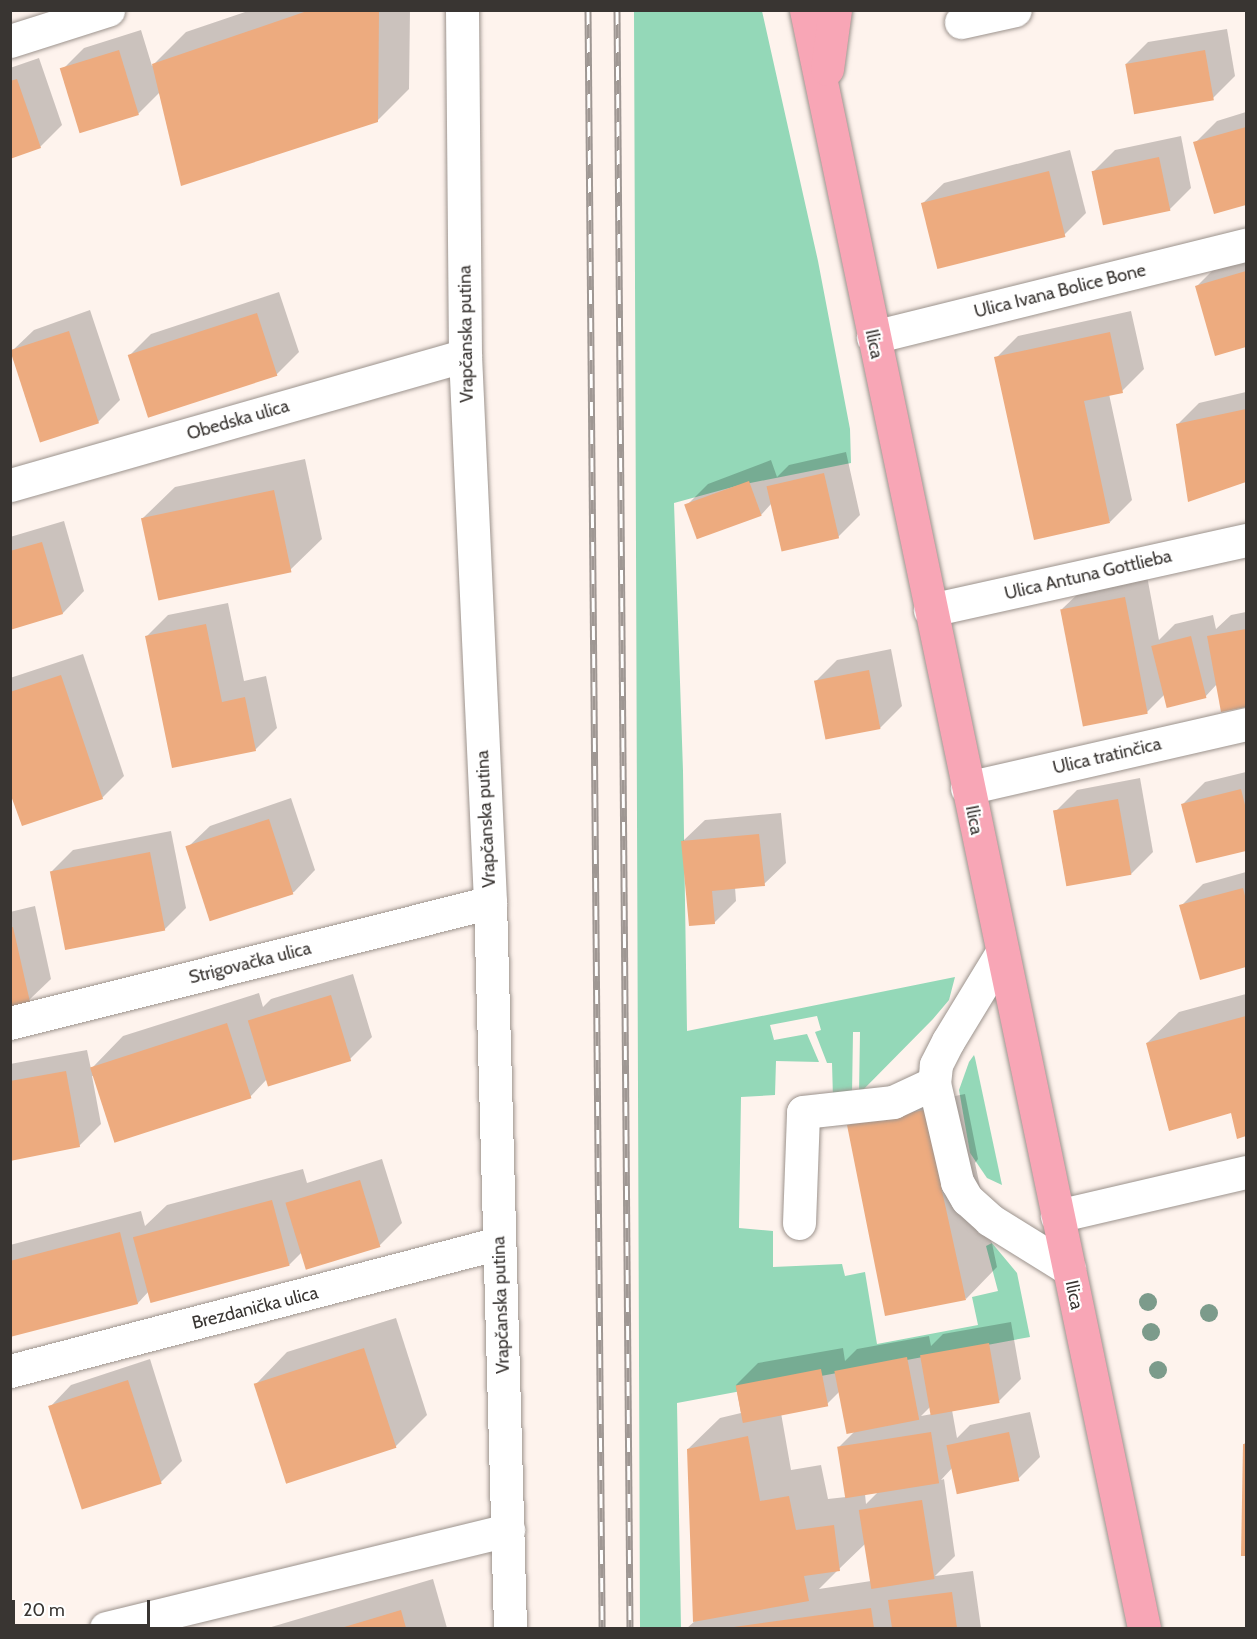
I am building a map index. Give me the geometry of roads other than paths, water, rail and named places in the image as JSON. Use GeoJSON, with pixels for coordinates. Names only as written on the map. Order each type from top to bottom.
{"type":"FeatureCollection","features":[{"type":"Feature","properties":{"kind":"main road","name":"Ilica"},"geometry":{"type":"LineString","coordinates":[[806,10],[1001,954],[1144,1629]]}},
{"type":"Feature","properties":{"kind":"main road"},"geometry":{"type":"LineString","coordinates":[[824,101],[835,10]]}},
{"type":"Feature","properties":{"kind":"street"},"geometry":{"type":"LineString","coordinates":[[10,41],[108,10]]}},
{"type":"Feature","properties":{"kind":"street","name":"Vrapčanska putina"},"geometry":{"type":"LineString","coordinates":[[462,10],[465,355],[490,902],[510,1629]]}},
{"type":"Feature","properties":{"kind":"street"},"geometry":{"type":"LineString","coordinates":[[961,22],[1015,10]]}},
{"type":"Feature","properties":{"kind":"street","name":"Ulica Ivana Bolice Bone"},"geometry":{"type":"LineString","coordinates":[[873,338],[1246,245]]}},
{"type":"Feature","properties":{"kind":"street","name":"Obedska ulica"},"geometry":{"type":"LineString","coordinates":[[10,485],[465,355]]}},
{"type":"Feature","properties":{"kind":"street","name":"Ulica Antuna Gottlieba"},"geometry":{"type":"LineString","coordinates":[[930,609],[1246,540]]}},
{"type":"Feature","properties":{"kind":"street","name":"Ulica tratinčica"},"geometry":{"type":"LineString","coordinates":[[967,788],[1246,724]]}},
{"type":"Feature","properties":{"kind":"street","name":"Strigovačka ulica"},"geometry":{"type":"LineString","coordinates":[[10,1023],[490,902]]}},
{"type":"Feature","properties":{"kind":"street"},"geometry":{"type":"LineString","coordinates":[[1001,954],[948,1041],[936,1065],[934,1083],[957,1182],[967,1199],[990,1220],[1069,1269]]}},
{"type":"Feature","properties":{"kind":"street"},"geometry":{"type":"LineString","coordinates":[[799,1223],[803,1112],[893,1102],[934,1083]]}},
{"type":"Feature","properties":{"kind":"street"},"geometry":{"type":"LineString","coordinates":[[1057,1216],[1246,1172]]}},
{"type":"Feature","properties":{"kind":"street","name":"Brezdanička ulica"},"geometry":{"type":"LineString","coordinates":[[10,1371],[499,1243]]}},
{"type":"Feature","properties":{"kind":"street"},"geometry":{"type":"LineString","coordinates":[[106,1629],[508,1530]]}},
{"type":"Feature","properties":{"kind":"railway"},"geometry":{"type":"LineString","coordinates":[[588,10],[602,1628]]}},
{"type":"Feature","properties":{"kind":"railway"},"geometry":{"type":"LineString","coordinates":[[617,10],[630,1628]]}}]}
